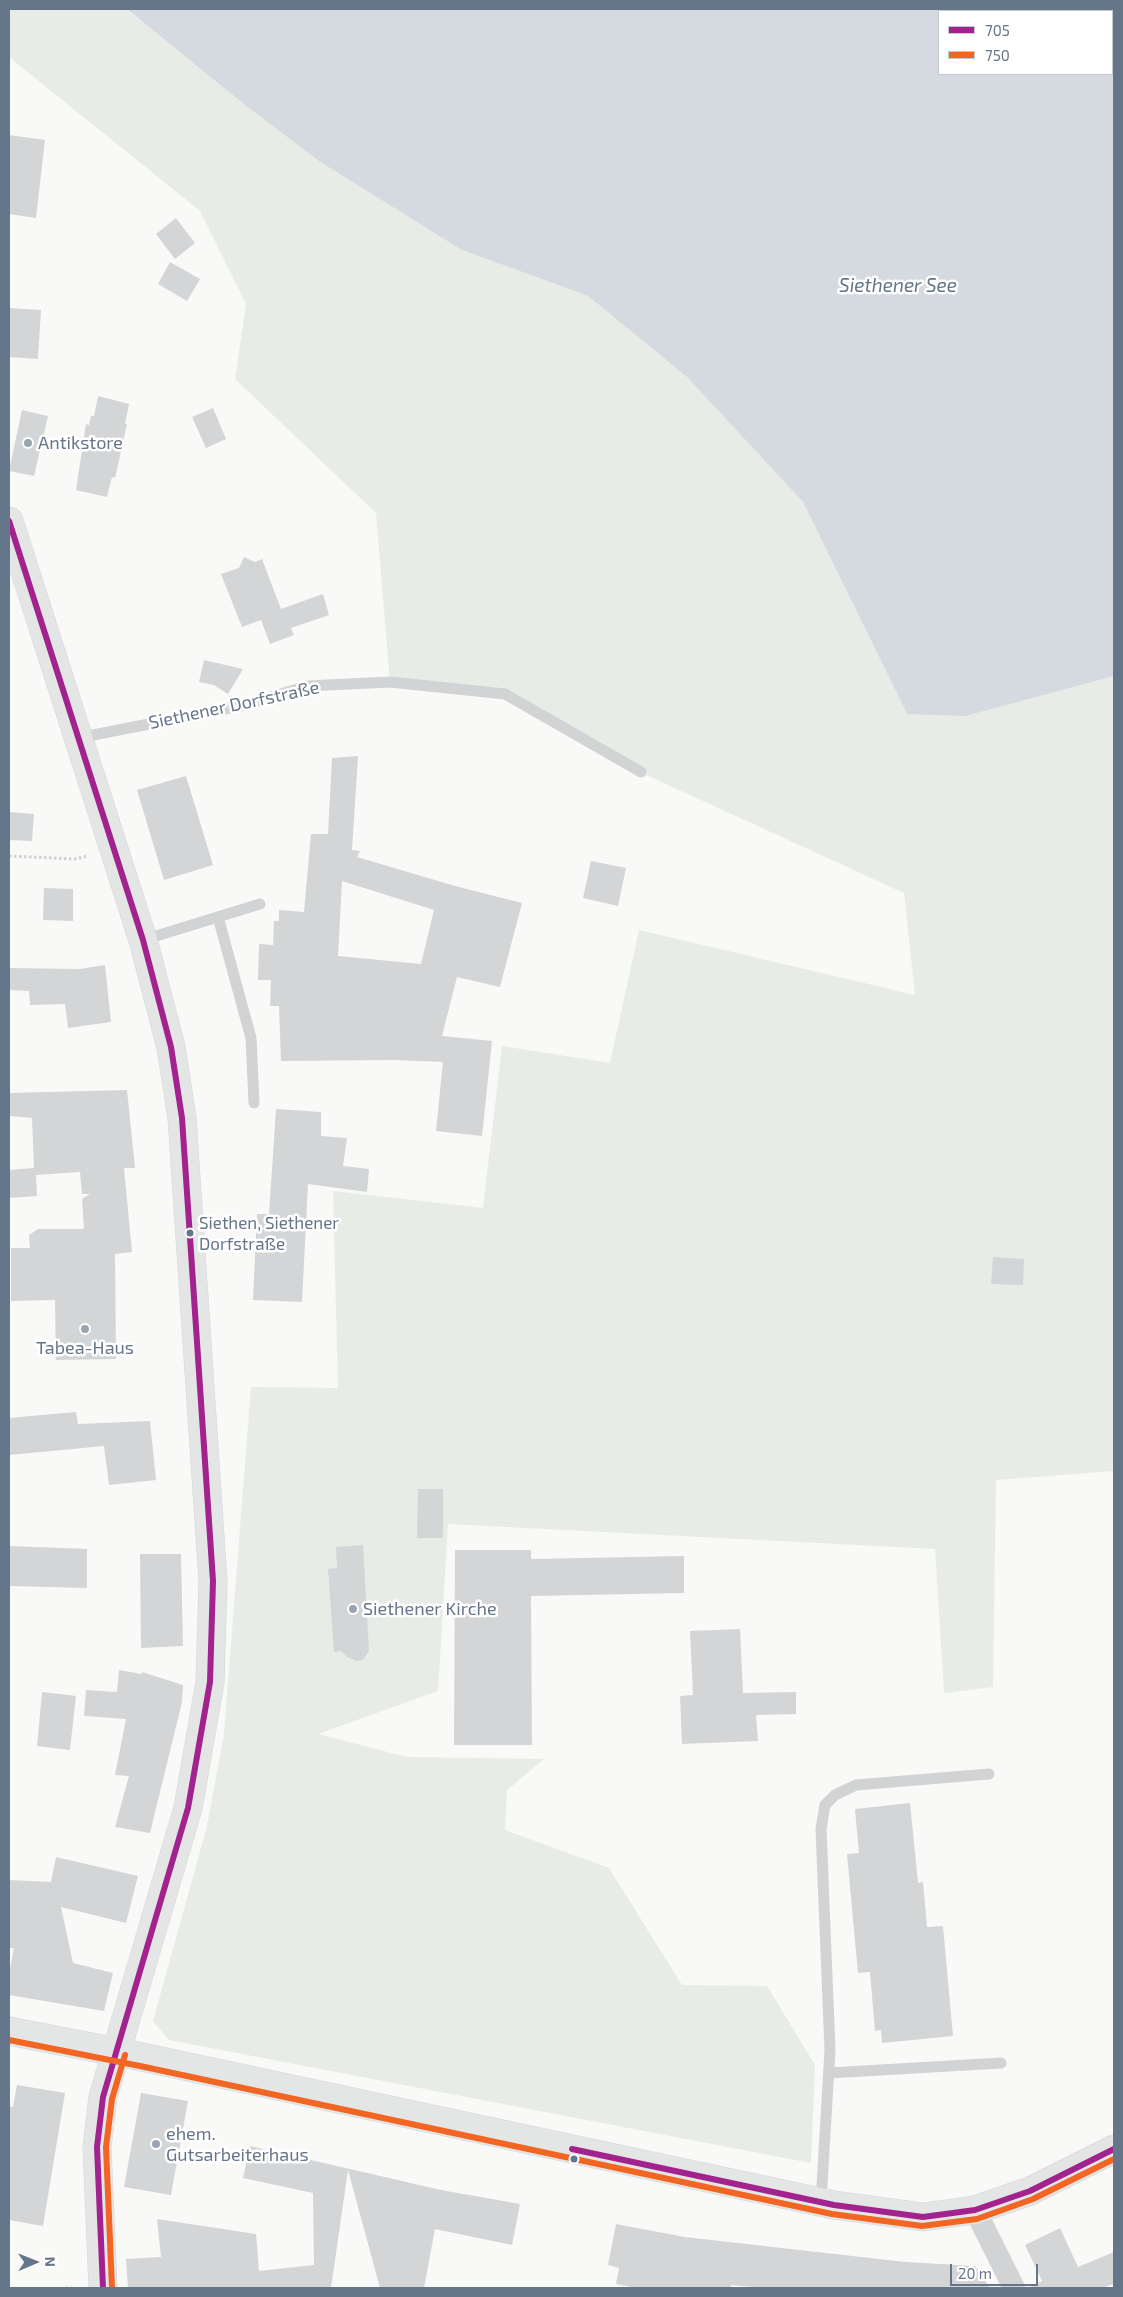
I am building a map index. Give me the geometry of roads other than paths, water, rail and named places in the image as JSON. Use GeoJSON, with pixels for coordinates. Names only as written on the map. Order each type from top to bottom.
{"type":"FeatureCollection","features":[{"type":"Feature","properties":{"kind":"main road"},"geometry":{"type":"LineString","coordinates":[[9,521],[112,848],[143,940],[171,1046],[182,1118],[213,1581],[210,1682],[188,1808],[103,2097],[97,2147],[103,2288]]}},
{"type":"Feature","properties":{"kind":"main road"},"geometry":{"type":"LineString","coordinates":[[9,2031],[117,2052],[821,2202],[923,2217],[975,2210],[1030,2191],[1114,2149]]}},
{"type":"Feature","properties":{"kind":"street"},"geometry":{"type":"LineString","coordinates":[[975,2210],[1014,2288]]}},
{"type":"Feature","properties":{"kind":"lane","name":"Siethener Dorfstraße"},"geometry":{"type":"LineString","coordinates":[[77,738],[245,705],[307,686],[390,682],[505,694],[642,772]]}},
{"type":"Feature","properties":{"kind":"lane"},"geometry":{"type":"LineString","coordinates":[[143,940],[260,904]]}},
{"type":"Feature","properties":{"kind":"lane"},"geometry":{"type":"LineString","coordinates":[[218,917],[251,1038],[254,1103]]}},
{"type":"Feature","properties":{"kind":"lane"},"geometry":{"type":"LineString","coordinates":[[821,2202],[830,2050],[821,1829],[825,1805],[836,1795],[856,1785],[989,1774]]}},
{"type":"Feature","properties":{"kind":"lane"},"geometry":{"type":"LineString","coordinates":[[829,2073],[1001,2063]]}},
{"type":"Feature","properties":{"kind":"water","name":"Siethener See"},"geometry":{"type":"Polygon","coordinates":[[[127,9],[1114,9],[1114,676],[965,716],[907,714],[803,502],[687,377],[588,296],[462,250],[319,161],[244,104],[127,9]]]}},
{"type":"Feature","properties":{"kind":"place","name":"Antikstore"},"geometry":{"type":"Point","coordinates":[28,443]}},
{"type":"Feature","properties":{"kind":"place","name":"Siethen, Siethener Dorfstraße"},"geometry":{"type":"Point","coordinates":[190,1233]}},
{"type":"Feature","properties":{"kind":"place","name":"Tabea-Haus"},"geometry":{"type":"Point","coordinates":[85,1329]}},
{"type":"Feature","properties":{"kind":"place","name":"Siethener Kirche"},"geometry":{"type":"Point","coordinates":[353,1609]}},
{"type":"Feature","properties":{"kind":"place","name":"ehem. Gutsarbeiterhaus"},"geometry":{"type":"Point","coordinates":[156,2144]}}]}
